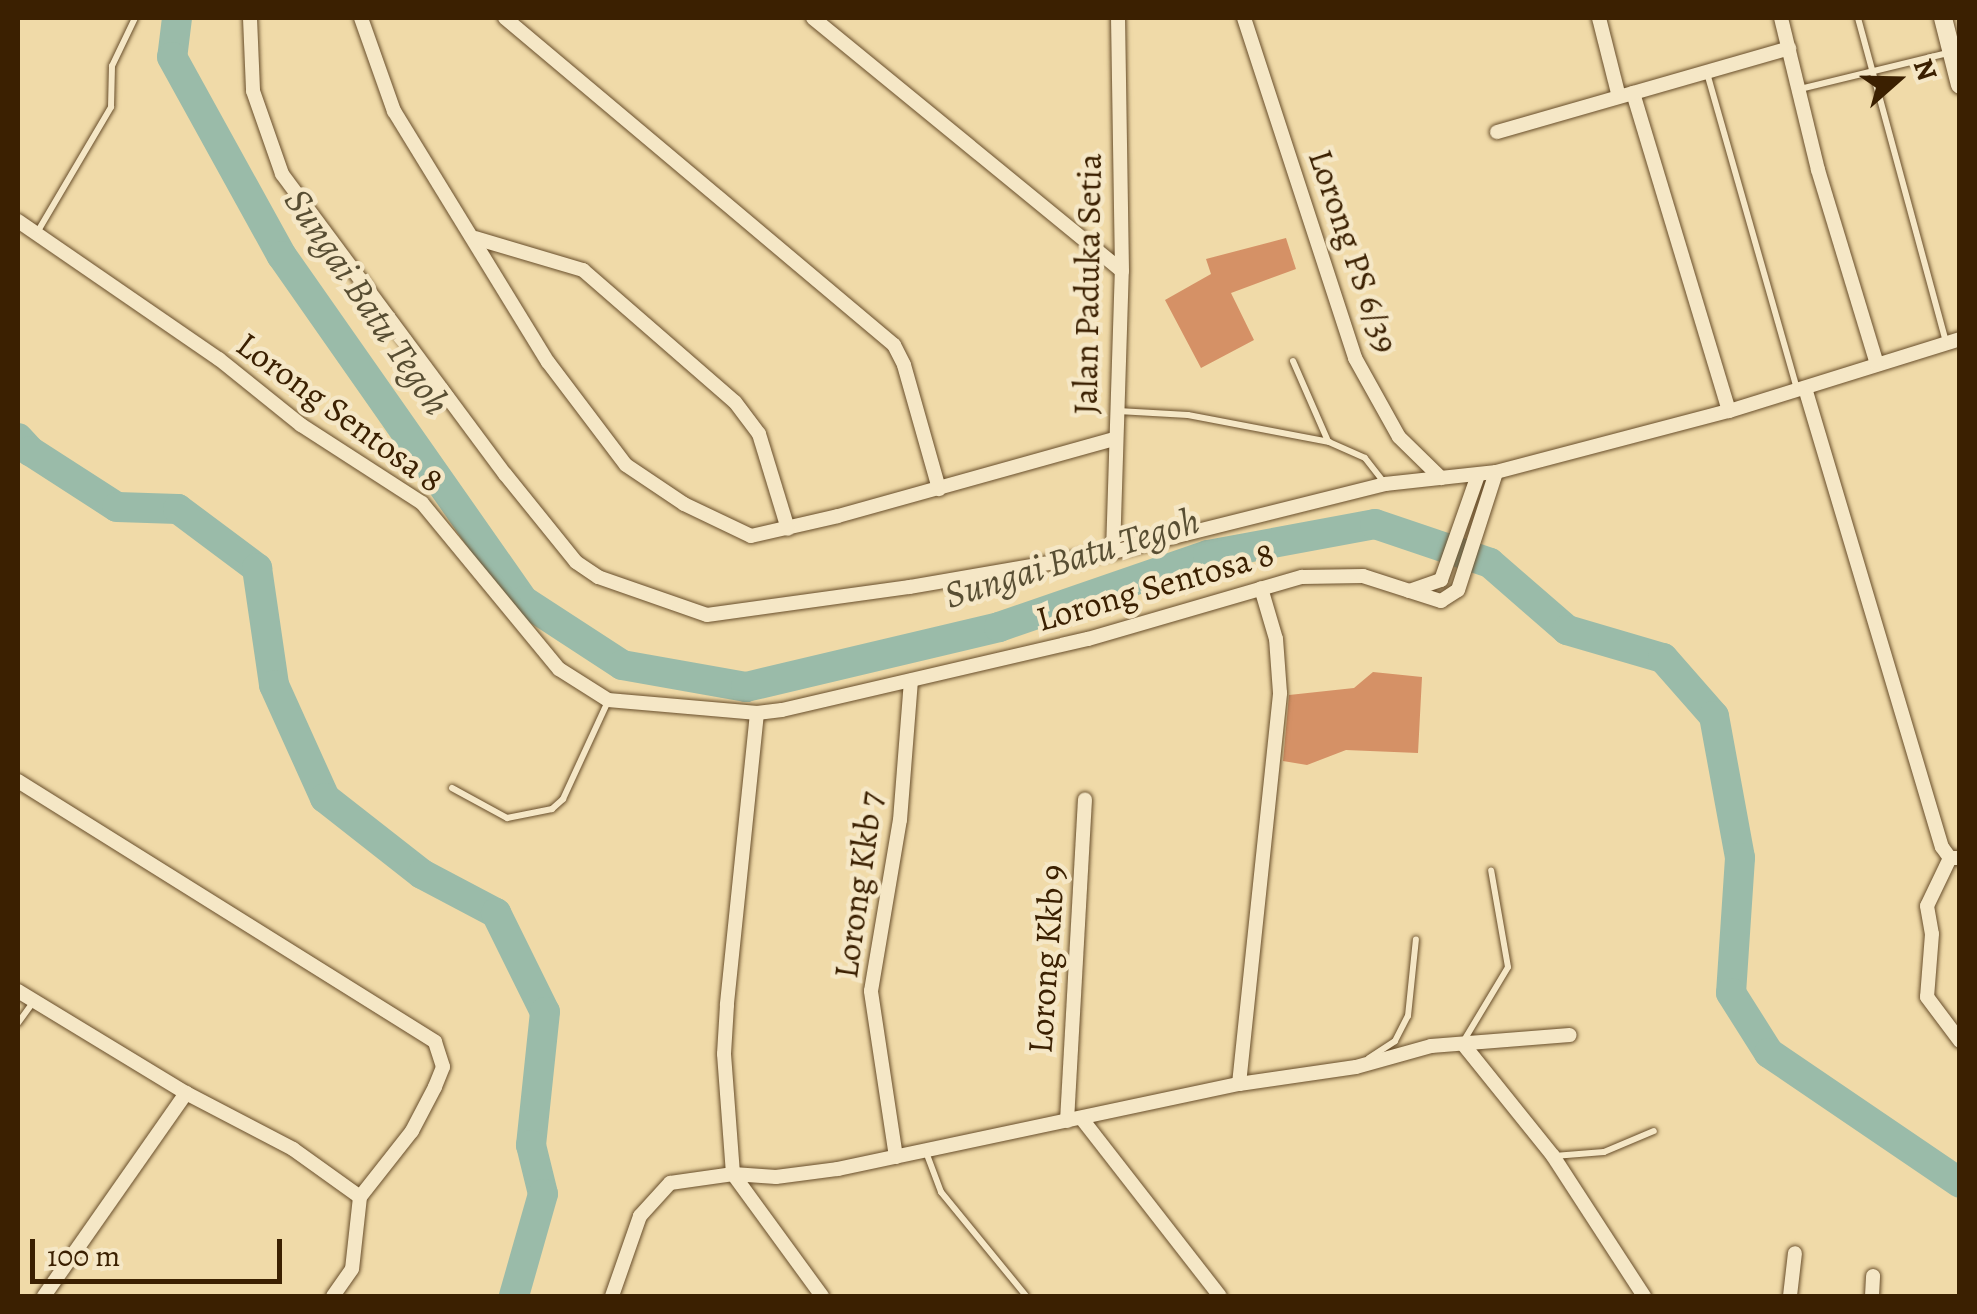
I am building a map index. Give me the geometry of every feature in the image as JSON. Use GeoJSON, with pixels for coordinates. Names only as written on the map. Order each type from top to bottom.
{"type":"FeatureCollection","features":[{"type":"Feature","properties":{"kind":"street"},"geometry":{"type":"LineString","coordinates":[[250,18],[254,91],[282,174],[505,474],[576,562],[598,577],[707,614],[910,588],[1113,552],[1385,484],[1496,472],[1728,411],[1953,341]]}},
{"type":"Feature","properties":{"kind":"street"},"geometry":{"type":"LineString","coordinates":[[361,18],[394,111],[548,362],[626,465],[684,504],[751,536],[939,489],[1114,439]]}},
{"type":"Feature","properties":{"kind":"street"},"geometry":{"type":"LineString","coordinates":[[505,18],[894,345],[904,365],[939,489]]}},
{"type":"Feature","properties":{"kind":"street"},"geometry":{"type":"LineString","coordinates":[[814,18],[1122,272]]}},
{"type":"Feature","properties":{"kind":"street","name":"Jalan Paduka Setia"},"geometry":{"type":"LineString","coordinates":[[1113,552],[1122,272],[1118,18]]}},
{"type":"Feature","properties":{"kind":"street"},"geometry":{"type":"LineString","coordinates":[[1599,18],[1728,411]]}},
{"type":"Feature","properties":{"kind":"street"},"geometry":{"type":"LineString","coordinates":[[1782,18],[1878,364]]}},
{"type":"Feature","properties":{"kind":"street"},"geometry":{"type":"LineString","coordinates":[[1943,18],[1960,86]]}},
{"type":"Feature","properties":{"kind":"street","name":"Lorong PS 6/39"},"geometry":{"type":"LineString","coordinates":[[1246,20],[1355,358],[1399,437],[1441,478]]}},
{"type":"Feature","properties":{"kind":"street"},"geometry":{"type":"LineString","coordinates":[[1497,132],[1789,48]]}},
{"type":"Feature","properties":{"kind":"street","name":"Lorong Sentosa 8"},"geometry":{"type":"LineString","coordinates":[[18,221],[218,359],[301,425],[422,503],[559,669],[608,700],[757,713],[1088,639],[1302,577],[1341,574],[1442,601],[1458,590],[1496,472]]}},
{"type":"Feature","properties":{"kind":"street"},"geometry":{"type":"LineString","coordinates":[[475,238],[583,270],[735,402],[759,434],[788,529]]}},
{"type":"Feature","properties":{"kind":"street"},"geometry":{"type":"LineString","coordinates":[[1801,389],[1942,848],[1955,858],[1927,906],[1932,934],[1927,997],[1960,1041]]}},
{"type":"Feature","properties":{"kind":"street"},"geometry":{"type":"LineString","coordinates":[[1409,591],[1442,580],[1478,475]]}},
{"type":"Feature","properties":{"kind":"street"},"geometry":{"type":"LineString","coordinates":[[1239,1084],[1280,693],[1276,640],[1261,588]]}},
{"type":"Feature","properties":{"kind":"street","name":"Lorong Kkb 7"},"geometry":{"type":"LineString","coordinates":[[896,1157],[872,991],[900,820],[910,680]]}},
{"type":"Feature","properties":{"kind":"street"},"geometry":{"type":"LineString","coordinates":[[757,713],[726,1005],[724,1054],[732,1174],[822,1296]]}},
{"type":"Feature","properties":{"kind":"street"},"geometry":{"type":"LineString","coordinates":[[18,781],[435,1042],[443,1067],[435,1088],[412,1130],[360,1198],[352,1268],[332,1296]]}},
{"type":"Feature","properties":{"kind":"street","name":"Lorong Kkb 9"},"geometry":{"type":"LineString","coordinates":[[1074,1120],[1086,800]]}},
{"type":"Feature","properties":{"kind":"street"},"geometry":{"type":"LineString","coordinates":[[18,991],[186,1093],[293,1149],[360,1198]]}},
{"type":"Feature","properties":{"kind":"street"},"geometry":{"type":"LineString","coordinates":[[612,1296],[640,1216],[670,1183],[732,1174],[776,1177],[896,1157],[1239,1084],[1356,1066],[1431,1046],[1570,1036]]}},
{"type":"Feature","properties":{"kind":"street"},"geometry":{"type":"LineString","coordinates":[[1463,1044],[1553,1156],[1644,1296]]}},
{"type":"Feature","properties":{"kind":"street"},"geometry":{"type":"LineString","coordinates":[[44,1296],[186,1093]]}},
{"type":"Feature","properties":{"kind":"street"},"geometry":{"type":"LineString","coordinates":[[1074,1120],[1220,1296]]}},
{"type":"Feature","properties":{"kind":"street"},"geometry":{"type":"LineString","coordinates":[[1790,1296],[1795,1253]]}},
{"type":"Feature","properties":{"kind":"street"},"geometry":{"type":"LineString","coordinates":[[1872,1296],[1873,1276]]}},
{"type":"Feature","properties":{"kind":"lane"},"geometry":{"type":"LineString","coordinates":[[36,234],[111,108],[112,66],[135,18]]}},
{"type":"Feature","properties":{"kind":"lane"},"geometry":{"type":"LineString","coordinates":[[1858,18],[1870,70],[1953,341]]}},
{"type":"Feature","properties":{"kind":"lane"},"geometry":{"type":"LineString","coordinates":[[1799,90],[1950,52]]}},
{"type":"Feature","properties":{"kind":"lane"},"geometry":{"type":"LineString","coordinates":[[1707,72],[1801,389]]}},
{"type":"Feature","properties":{"kind":"lane"},"geometry":{"type":"LineString","coordinates":[[1292,361],[1329,442]]}},
{"type":"Feature","properties":{"kind":"lane"},"geometry":{"type":"LineString","coordinates":[[1116,411],[1188,415],[1329,442],[1365,458],[1385,484]]}},
{"type":"Feature","properties":{"kind":"lane"},"geometry":{"type":"LineString","coordinates":[[452,788],[507,818],[552,808],[564,799],[608,700]]}},
{"type":"Feature","properties":{"kind":"lane"},"geometry":{"type":"LineString","coordinates":[[1463,1044],[1508,967],[1490,870]]}},
{"type":"Feature","properties":{"kind":"lane"},"geometry":{"type":"LineString","coordinates":[[1356,1066],[1395,1041],[1408,1016],[1416,938]]}},
{"type":"Feature","properties":{"kind":"lane"},"geometry":{"type":"LineString","coordinates":[[18,1024],[34,1001]]}},
{"type":"Feature","properties":{"kind":"lane"},"geometry":{"type":"LineString","coordinates":[[1553,1156],[1604,1152],[1654,1131]]}},
{"type":"Feature","properties":{"kind":"lane"},"geometry":{"type":"LineString","coordinates":[[926,1151],[941,1192],[1026,1296]]}},
{"type":"Feature","properties":{"kind":"building"},"geometry":{"type":"Polygon","coordinates":[[[1286,238],[1296,269],[1231,293],[1254,340],[1201,368],[1165,300],[1211,274],[1206,259],[1286,238]]]}},
{"type":"Feature","properties":{"kind":"building"},"geometry":{"type":"Polygon","coordinates":[[[1373,672],[1422,677],[1418,753],[1346,750],[1307,765],[1283,761],[1289,695],[1354,688],[1373,672]]]}},
{"type":"Feature","properties":{"kind":"waterway","name":"Sungai Batu Tegoh"},"geometry":{"type":"LineString","coordinates":[[177,18],[172,57],[282,256],[524,601],[622,665],[746,687],[999,627],[1208,555],[1375,524],[1490,563],[1567,630],[1663,658],[1714,716],[1740,858],[1731,993],[1769,1053],[1960,1183]]}},
{"type":"Feature","properties":{"kind":"waterway"},"geometry":{"type":"LineString","coordinates":[[18,438],[30,451],[117,507],[178,509],[257,568],[274,685],[325,798],[422,874],[496,913],[545,1012],[531,1145],[543,1194],[514,1296]]}}]}
